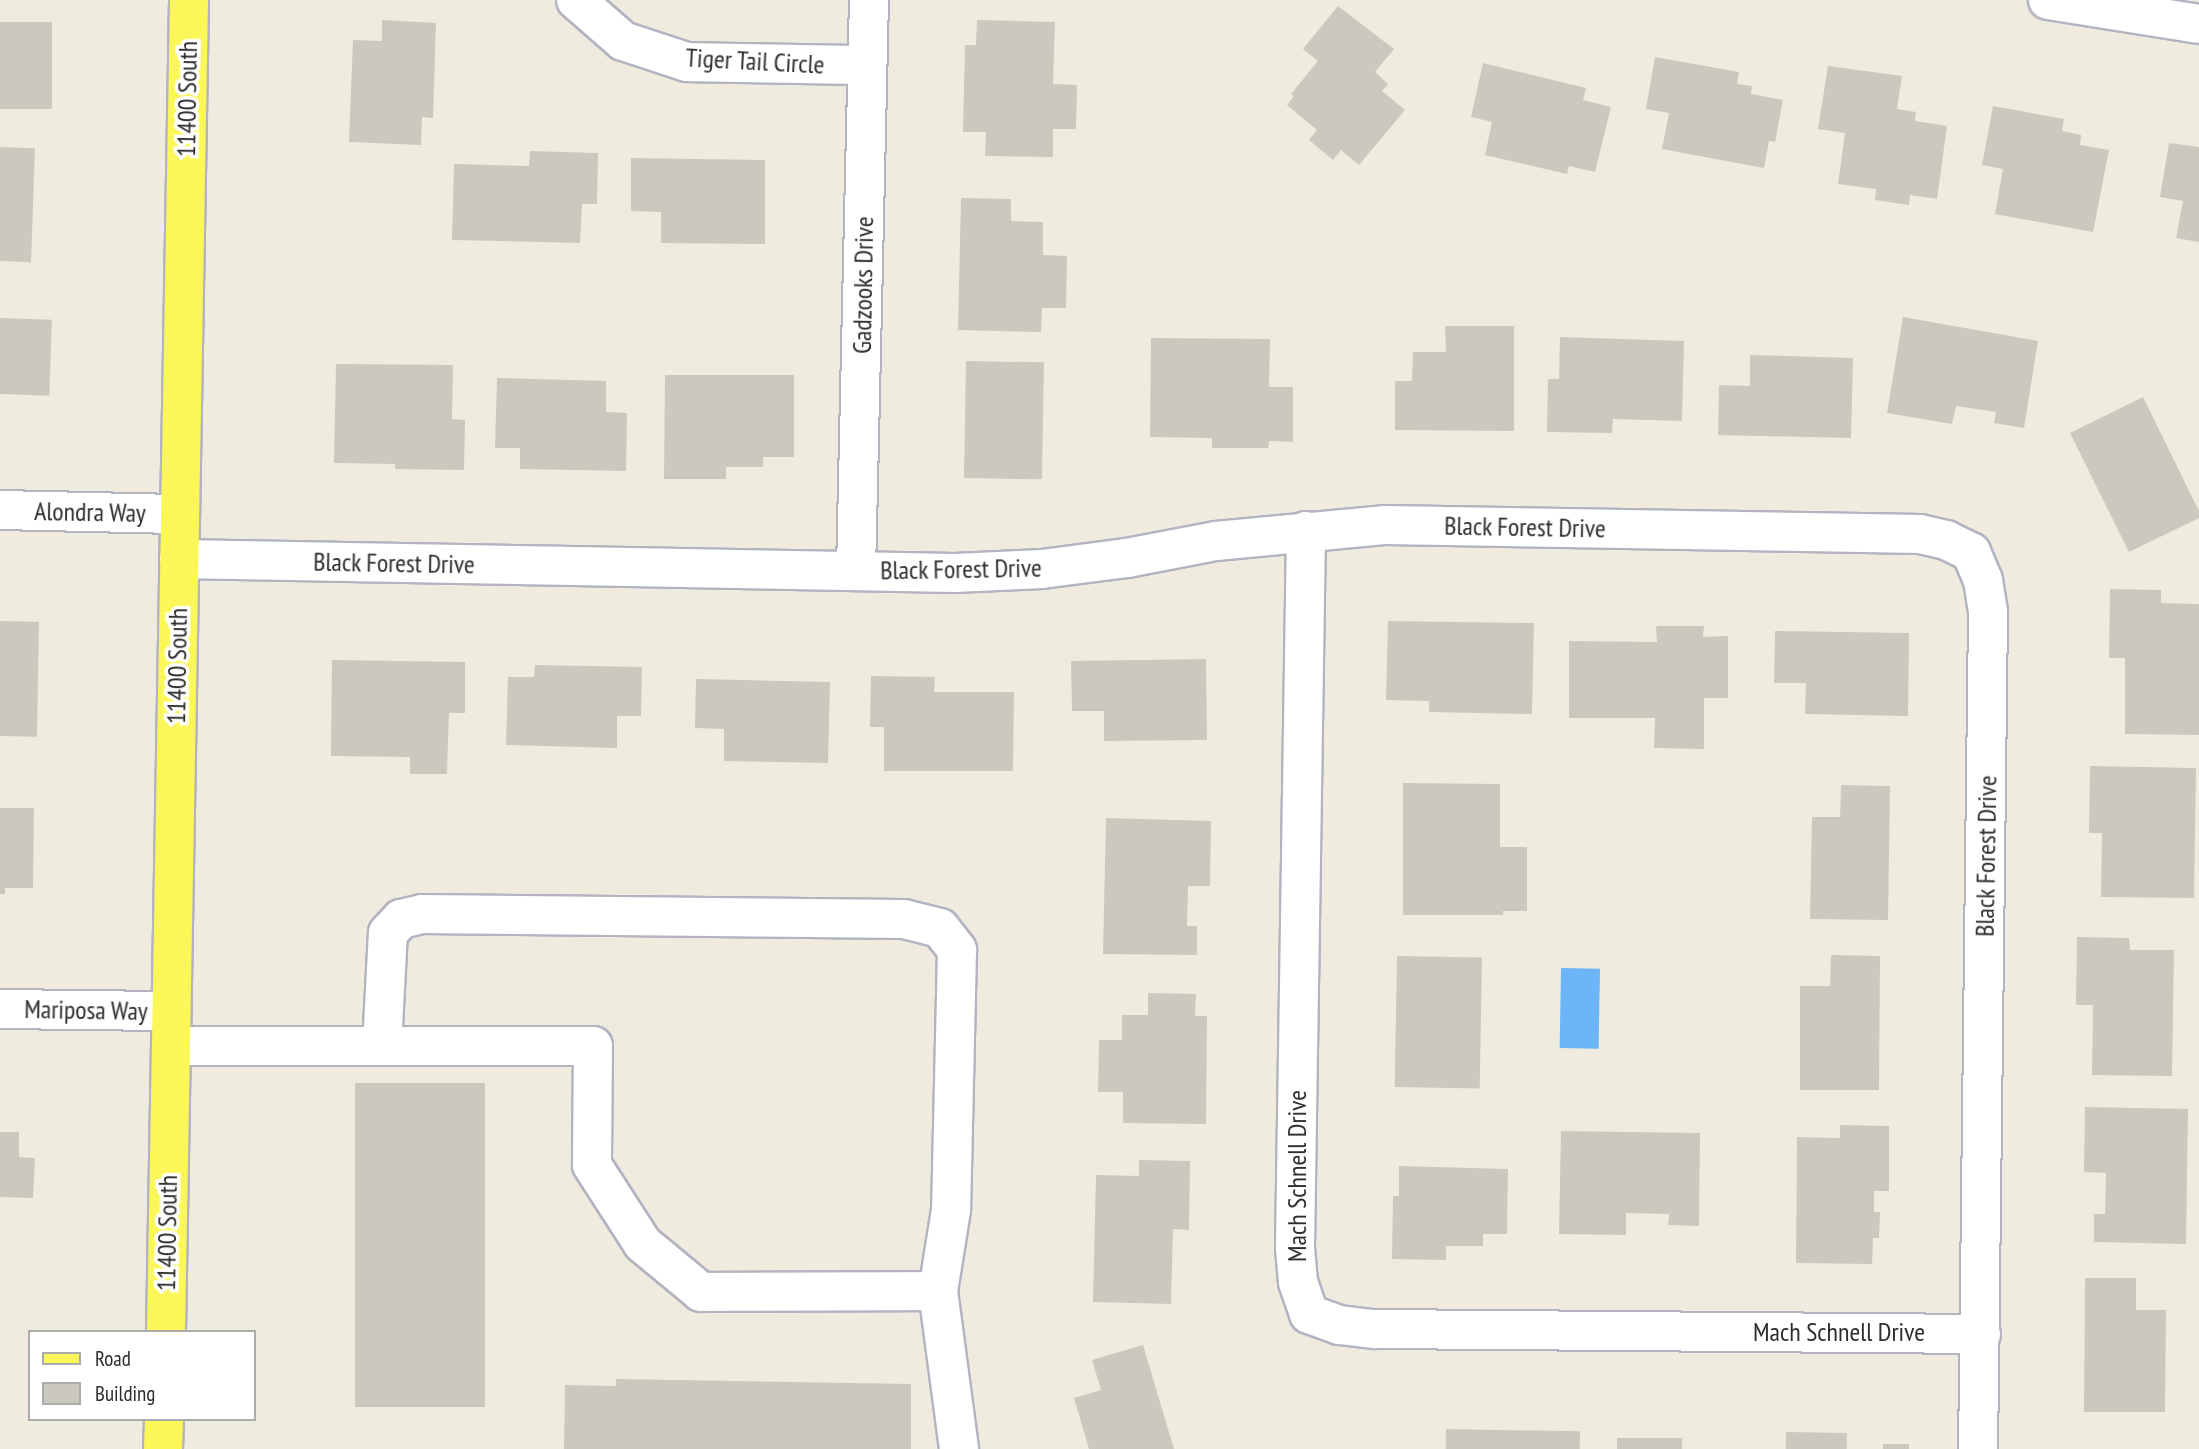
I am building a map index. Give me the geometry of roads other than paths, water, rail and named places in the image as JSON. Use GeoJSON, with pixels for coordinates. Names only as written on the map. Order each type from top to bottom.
{"type":"FeatureCollection","features":[{"type":"Feature","properties":{"kind":"main road","name":"11400 South"},"geometry":{"type":"LineString","coordinates":[[166,1330],[189,0]]}},
{"type":"Feature","properties":{"kind":"main road"},"geometry":{"type":"LineString","coordinates":[[163,1449],[164,1421]]}},
{"type":"Feature","properties":{"kind":"street","name":"Tiger Tail Circle"},"geometry":{"type":"LineString","coordinates":[[576,0],[623,41],[687,62],[867,65]]}},
{"type":"Feature","properties":{"kind":"street","name":"Gadzooks Drive"},"geometry":{"type":"LineString","coordinates":[[856,571],[869,0]]}},
{"type":"Feature","properties":{"kind":"street"},"geometry":{"type":"LineString","coordinates":[[2048,0],[2199,24]]}},
{"type":"Feature","properties":{"kind":"street","name":"Alondra Way"},"geometry":{"type":"LineString","coordinates":[[0,510],[180,514]]}},
{"type":"Feature","properties":{"kind":"street","name":"Black Forest Drive"},"geometry":{"type":"LineString","coordinates":[[179,559],[955,573],[1042,569],[1128,558],[1216,541],[1386,525],[1920,534],[1946,540],[1970,552],[1983,580],[1988,612],[1978,1449]]}},
{"type":"Feature","properties":{"kind":"street","name":"Mach Schnell Drive"},"geometry":{"type":"LineString","coordinates":[[1306,531],[1294,1248],[1298,1282],[1309,1314],[1340,1325],[1375,1329],[1981,1334]]}},
{"type":"Feature","properties":{"kind":"street"},"geometry":{"type":"LineString","coordinates":[[382,1046],[388,933],[401,919],[422,914],[904,919],[940,928],[957,950],[951,1210],[938,1291],[959,1449]]}},
{"type":"Feature","properties":{"kind":"street","name":"Mariposa Way"},"geometry":{"type":"LineString","coordinates":[[0,1009],[171,1028],[382,1046],[593,1046],[592,1165],[643,1244],[701,1292],[938,1291]]}},
{"type":"Feature","properties":{"kind":"water"},"geometry":{"type":"Polygon","coordinates":[[[1561,968],[1600,969],[1599,1049],[1560,1048],[1561,968]]]}}]}
